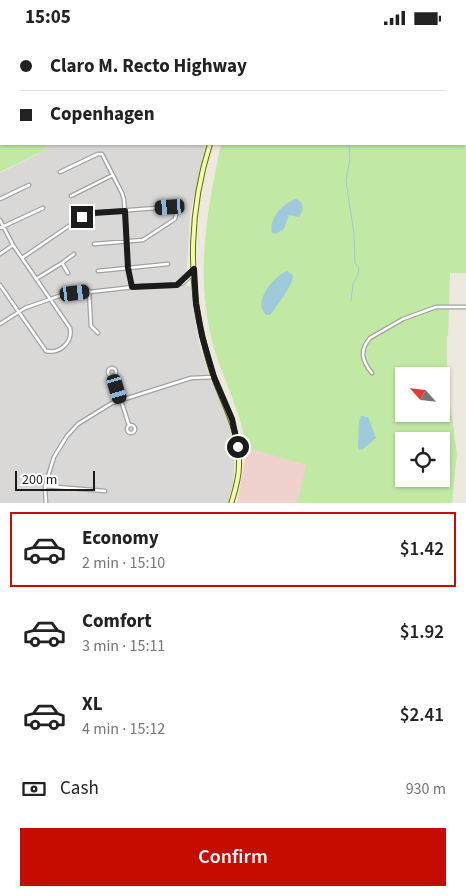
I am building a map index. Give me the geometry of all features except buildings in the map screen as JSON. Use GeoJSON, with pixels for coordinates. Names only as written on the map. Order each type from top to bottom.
{"type":"FeatureCollection","features":[{"type":"Feature","properties":{"kind":"main road"},"geometry":{"type":"LineString","coordinates":[[210,145],[195,208],[193,235],[194,271],[198,319],[214,377],[232,419],[238,447],[239,471],[232,503]]}},
{"type":"Feature","properties":{"kind":"street"},"geometry":{"type":"LineString","coordinates":[[60,172],[100,154],[102,155],[122,193],[125,211],[128,268],[132,287]]}},
{"type":"Feature","properties":{"kind":"street"},"geometry":{"type":"LineString","coordinates":[[71,196],[113,175]]}},
{"type":"Feature","properties":{"kind":"street"},"geometry":{"type":"LineString","coordinates":[[0,199],[29,185]]}},
{"type":"Feature","properties":{"kind":"street"},"geometry":{"type":"LineString","coordinates":[[22,258],[82,217],[93,213],[170,207],[177,211],[174,219],[147,238],[126,243],[94,245]]}},
{"type":"Feature","properties":{"kind":"street"},"geometry":{"type":"LineString","coordinates":[[2,227],[43,208]]}},
{"type":"Feature","properties":{"kind":"street"},"geometry":{"type":"LineString","coordinates":[[0,220],[13,245],[48,299],[70,328],[69,342],[54,351],[46,351],[0,285]]}},
{"type":"Feature","properties":{"kind":"street"},"geometry":{"type":"LineString","coordinates":[[0,254],[13,245]]}},
{"type":"Feature","properties":{"kind":"street"},"geometry":{"type":"LineString","coordinates":[[36,279],[74,255]]}},
{"type":"Feature","properties":{"kind":"street"},"geometry":{"type":"LineString","coordinates":[[62,263],[68,273]]}},
{"type":"Feature","properties":{"kind":"street"},"geometry":{"type":"LineString","coordinates":[[98,271],[168,264]]}},
{"type":"Feature","properties":{"kind":"street"},"geometry":{"type":"LineString","coordinates":[[0,324],[18,312],[62,295],[132,287],[177,285],[182,283],[194,271]]}},
{"type":"Feature","properties":{"kind":"street"},"geometry":{"type":"LineString","coordinates":[[89,291],[90,324],[98,333]]}},
{"type":"Feature","properties":{"kind":"street"},"geometry":{"type":"LineString","coordinates":[[372,373],[363,359],[362,353],[366,343],[374,335],[403,319],[429,309],[436,307],[466,307]]}},
{"type":"Feature","properties":{"kind":"street"},"geometry":{"type":"LineString","coordinates":[[113,376],[129,425]]}},
{"type":"Feature","properties":{"kind":"street"},"geometry":{"type":"LineString","coordinates":[[46,503],[45,485],[54,457],[67,436],[78,424],[112,403],[191,378],[214,377]]}},
{"type":"Feature","properties":{"kind":"street"},"geometry":{"type":"LineString","coordinates":[[45,485],[105,491]]}},
{"type":"Feature","properties":{"kind":"shaded area"},"geometry":{"type":"Polygon","coordinates":[[[49,145],[206,145],[190,214],[186,285],[193,287],[199,343],[209,376],[227,412],[232,430],[235,454],[233,484],[228,503],[0,503],[0,173],[38,154],[49,145]]]}},
{"type":"Feature","properties":{"kind":"shaded area"},"geometry":{"type":"Polygon","coordinates":[[[247,448],[307,465],[297,503],[237,503],[247,448]]]}},
{"type":"Feature","properties":{"kind":"green space"},"geometry":{"type":"Polygon","coordinates":[[[0,145],[48,145],[41,152],[0,172],[0,145]]]}},
{"type":"Feature","properties":{"kind":"green space"},"geometry":{"type":"Polygon","coordinates":[[[221,145],[466,145],[466,273],[450,273],[447,367],[395,367],[395,423],[450,423],[450,403],[457,453],[452,503],[297,503],[306,465],[247,448],[239,418],[219,364],[210,332],[206,308],[204,261],[208,214],[221,145]]]}},
{"type":"Feature","properties":{"kind":"water"},"geometry":{"type":"Polygon","coordinates":[[[296,199],[301,202],[302,206],[299,217],[289,215],[284,229],[275,234],[272,233],[271,228],[274,217],[286,204],[296,199]]]}},
{"type":"Feature","properties":{"kind":"water"},"geometry":{"type":"Polygon","coordinates":[[[287,271],[293,275],[290,284],[271,314],[266,315],[262,310],[262,303],[266,290],[276,278],[287,271]]]}},
{"type":"Feature","properties":{"kind":"water"},"geometry":{"type":"Polygon","coordinates":[[[361,416],[368,417],[376,438],[362,450],[358,446],[361,416]]]}},
{"type":"Feature","properties":{"kind":"waterway"},"geometry":{"type":"LineString","coordinates":[[349,145],[350,159],[346,181],[354,234],[355,263],[359,268],[358,275],[353,284],[351,301]]}},
{"type":"Feature","properties":{"kind":"route"},"geometry":{"type":"LineString","coordinates":[[82,217],[93,213],[125,211],[128,268],[132,287],[177,285],[194,269],[196,304],[202,336],[214,377],[232,419],[238,447]]}}]}
